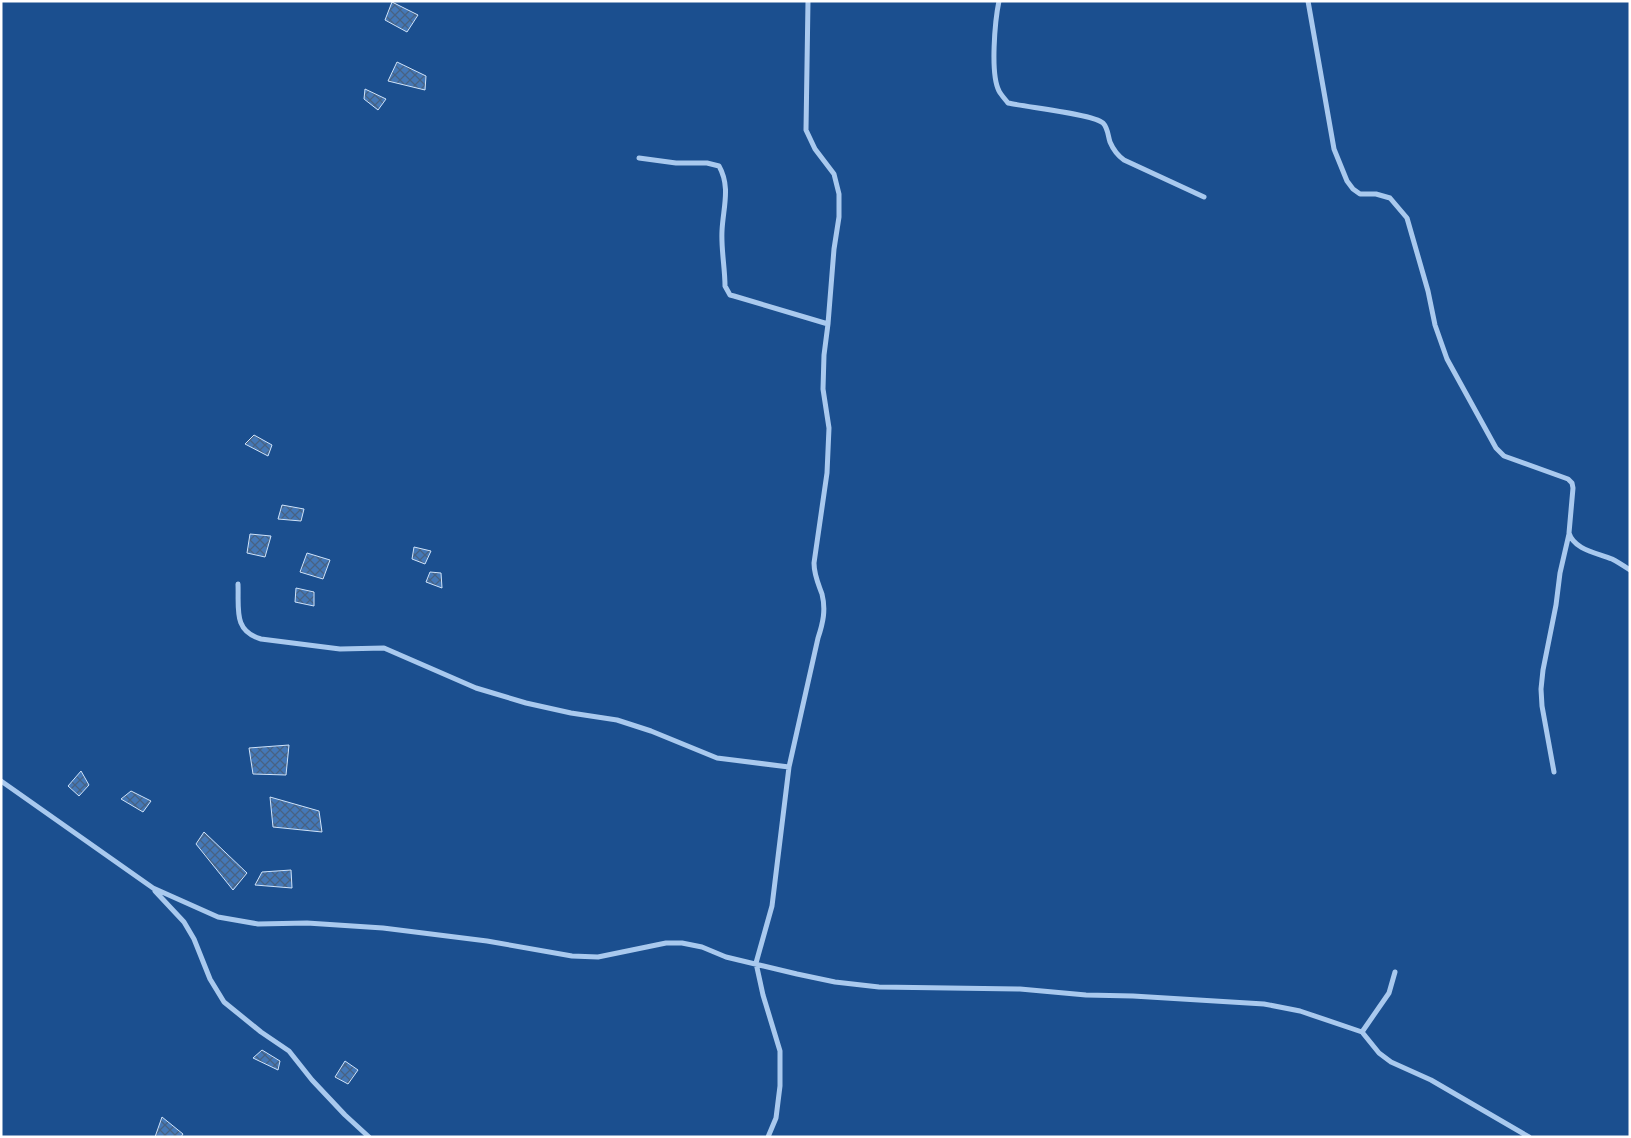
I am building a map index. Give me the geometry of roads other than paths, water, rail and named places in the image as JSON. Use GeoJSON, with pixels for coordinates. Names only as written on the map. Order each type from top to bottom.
{"type":"FeatureCollection","features":[{"type":"Feature","properties":{"kind":"street"},"geometry":{"type":"LineString","coordinates":[[768,1137],[776,1118],[780,1086],[780,1051],[763,995],[756,963],[772,906],[789,767],[823,622],[822,595],[814,573],[814,563],[828,472],[829,428],[823,389],[824,355],[834,249],[839,217],[839,194],[834,174],[814,148],[806,130],[808,1]]}},
{"type":"Feature","properties":{"kind":"street"},"geometry":{"type":"LineString","coordinates":[[999,1],[994,77],[999,90],[1008,103],[1083,116],[1100,121],[1105,126],[1116,153],[1124,160],[1204,197]]}},
{"type":"Feature","properties":{"kind":"street"},"geometry":{"type":"LineString","coordinates":[[1308,1],[1334,149],[1348,181],[1353,189],[1360,194],[1376,194],[1390,198],[1407,218],[1428,291],[1434,325],[1447,359],[1499,452],[1504,456],[1568,480],[1572,484],[1572,512],[1569,533],[1560,573],[1541,689],[1542,706],[1554,772]]}},
{"type":"Feature","properties":{"kind":"street"},"geometry":{"type":"LineString","coordinates":[[638,158],[676,163],[707,163],[719,166],[724,174],[726,190],[722,232],[725,286],[727,291],[734,296],[828,324]]}},
{"type":"Feature","properties":{"kind":"street"},"geometry":{"type":"LineString","coordinates":[[1569,533],[1571,540],[1577,545],[1614,560],[1630,570]]}},
{"type":"Feature","properties":{"kind":"street"},"geometry":{"type":"LineString","coordinates":[[238,584],[240,624],[252,636],[262,640],[340,649],[384,648],[476,688],[526,703],[571,713],[617,720],[651,731],[717,758],[789,767]]}},
{"type":"Feature","properties":{"kind":"street"},"geometry":{"type":"LineString","coordinates":[[1,781],[153,888],[218,918],[258,924],[307,923],[383,928],[487,941],[572,956],[598,957],[614,955],[646,946],[682,943],[702,947],[726,957],[835,982],[879,987],[1020,989],[1086,995],[1264,1004],[1300,1010],[1362,1032],[1379,1053],[1391,1062],[1431,1080],[1529,1137]]}},
{"type":"Feature","properties":{"kind":"street"},"geometry":{"type":"LineString","coordinates":[[153,888],[184,922],[194,939],[210,979],[224,1002],[261,1032],[289,1051],[312,1080],[369,1137]]}},
{"type":"Feature","properties":{"kind":"street"},"geometry":{"type":"LineString","coordinates":[[1362,1032],[1388,993],[1395,972]]}}]}
